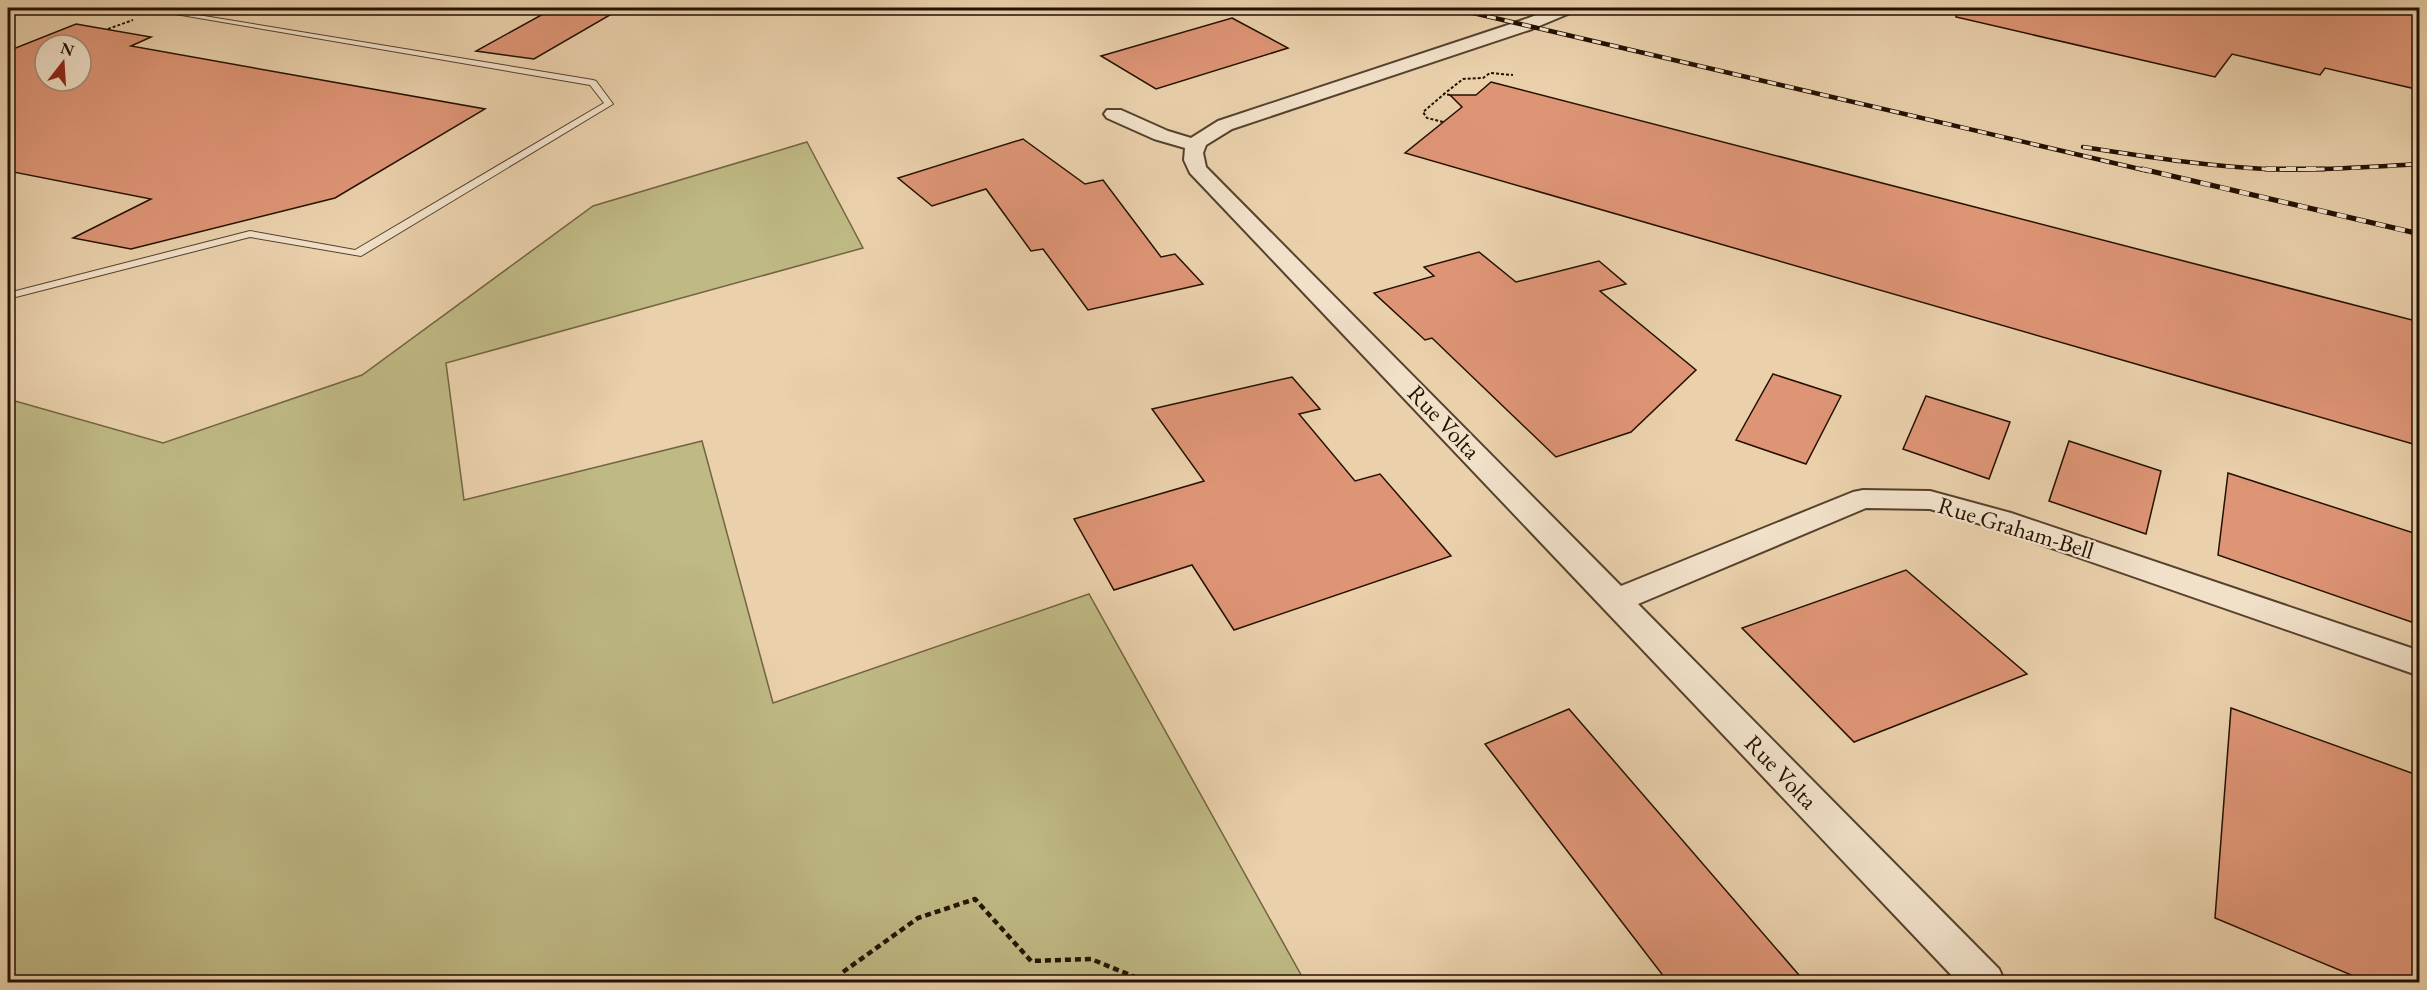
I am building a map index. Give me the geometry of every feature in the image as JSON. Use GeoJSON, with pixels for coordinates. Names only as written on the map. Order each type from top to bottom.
{"type":"FeatureCollection","features":[{"type":"Feature","properties":{"kind":"street"},"geometry":{"type":"LineString","coordinates":[[1114,114],[1161,135],[1195,145],[1206,134],[1225,125],[1516,28],[1569,8]]}},
{"type":"Feature","properties":{"kind":"street","name":"Rue Volta"},"geometry":{"type":"LineString","coordinates":[[1195,145],[1192,157],[1197,169],[1985,982]]}},
{"type":"Feature","properties":{"kind":"street","name":"Rue Graham-Bell"},"geometry":{"type":"LineString","coordinates":[[1615,601],[1863,499],[1930,500],[2001,519],[2420,664]]}},
{"type":"Feature","properties":{"kind":"lane"},"geometry":{"type":"LineString","coordinates":[[8,296],[250,234],[357,254],[609,104],[593,83],[144,8]]}},
{"type":"Feature","properties":{"kind":"path"},"geometry":{"type":"LineString","coordinates":[[8,10],[13,8]]}},
{"type":"Feature","properties":{"kind":"path"},"geometry":{"type":"LineString","coordinates":[[1443,123],[1427,118],[1423,112],[1463,80],[1483,78],[1490,73],[1514,75]]}},
{"type":"Feature","properties":{"kind":"path"},"geometry":{"type":"LineString","coordinates":[[1444,94],[1450,95]]}},
{"type":"Feature","properties":{"kind":"path"},"geometry":{"type":"LineString","coordinates":[[843,982],[843,972],[918,918],[975,899],[1031,961],[1091,958],[1147,982]]}},
{"type":"Feature","properties":{"kind":"shaded area"},"geometry":{"type":"Polygon","coordinates":[[[807,142],[863,248],[446,363],[464,500],[702,441],[773,703],[1089,594],[1305,982],[8,982],[8,399],[163,443],[362,375],[593,206],[807,142]]]}},
{"type":"Feature","properties":{"kind":"building"},"geometry":{"type":"Polygon","coordinates":[[[554,8],[622,8],[534,59],[476,51],[554,8]]]}},
{"type":"Feature","properties":{"kind":"building"},"geometry":{"type":"Polygon","coordinates":[[[1957,8],[2420,8],[2420,90],[2325,68],[2320,75],[2232,54],[2215,77],[1956,17],[1957,8]]]}},
{"type":"Feature","properties":{"kind":"building"},"geometry":{"type":"Polygon","coordinates":[[[1232,18],[1288,48],[1156,89],[1101,56],[1232,18]]]}},
{"type":"Feature","properties":{"kind":"building"},"geometry":{"type":"Polygon","coordinates":[[[76,24],[151,37],[131,46],[485,109],[335,198],[131,249],[73,238],[151,199],[8,171],[8,51],[33,41],[33,93],[93,93],[93,33],[53,33],[76,24]]]}},
{"type":"Feature","properties":{"kind":"building"},"geometry":{"type":"Polygon","coordinates":[[[1491,82],[2420,322],[2420,446],[1405,153],[1462,107],[1450,95],[1476,95],[1491,82]]]}},
{"type":"Feature","properties":{"kind":"building"},"geometry":{"type":"Polygon","coordinates":[[[1023,139],[1085,184],[1103,180],[1161,257],[1175,254],[1203,284],[1088,310],[1043,249],[1031,251],[986,189],[932,206],[898,178],[1023,139]]]}},
{"type":"Feature","properties":{"kind":"building"},"geometry":{"type":"Polygon","coordinates":[[[1479,252],[1516,282],[1599,261],[1626,284],[1600,291],[1696,370],[1631,432],[1556,457],[1432,338],[1425,340],[1374,293],[1434,276],[1424,267],[1479,252]]]}},
{"type":"Feature","properties":{"kind":"building"},"geometry":{"type":"Polygon","coordinates":[[[1773,374],[1841,396],[1806,464],[1736,440],[1773,374]]]}},
{"type":"Feature","properties":{"kind":"building"},"geometry":{"type":"Polygon","coordinates":[[[1292,377],[1320,409],[1299,414],[1355,481],[1380,474],[1451,556],[1234,630],[1192,565],[1114,590],[1074,519],[1204,481],[1152,409],[1292,377]]]}},
{"type":"Feature","properties":{"kind":"building"},"geometry":{"type":"Polygon","coordinates":[[[1926,396],[2010,422],[1989,479],[1903,449],[1926,396]]]}},
{"type":"Feature","properties":{"kind":"building"},"geometry":{"type":"Polygon","coordinates":[[[2069,441],[2161,471],[2146,534],[2049,501],[2069,441]]]}},
{"type":"Feature","properties":{"kind":"building"},"geometry":{"type":"Polygon","coordinates":[[[2228,473],[2420,535],[2420,625],[2218,555],[2228,473]]]}},
{"type":"Feature","properties":{"kind":"building"},"geometry":{"type":"Polygon","coordinates":[[[1906,570],[2027,674],[1854,742],[1742,628],[1906,570]]]}},
{"type":"Feature","properties":{"kind":"building"},"geometry":{"type":"Polygon","coordinates":[[[2231,708],[2420,776],[2420,982],[2368,982],[2215,918],[2231,708]]]}},
{"type":"Feature","properties":{"kind":"building"},"geometry":{"type":"Polygon","coordinates":[[[1569,709],[1805,982],[1668,982],[1485,744],[1569,709]]]}},
{"type":"Feature","properties":{"kind":"railway"},"geometry":{"type":"LineString","coordinates":[[1452,8],[2148,171]]}},
{"type":"Feature","properties":{"kind":"railway"},"geometry":{"type":"LineString","coordinates":[[2083,147],[2242,168],[2323,169]]}},
{"type":"Feature","properties":{"kind":"railway"},"geometry":{"type":"LineString","coordinates":[[2323,169],[2420,164]]}},
{"type":"Feature","properties":{"kind":"railway"},"geometry":{"type":"LineString","coordinates":[[2142,169],[2420,234]]}}]}
